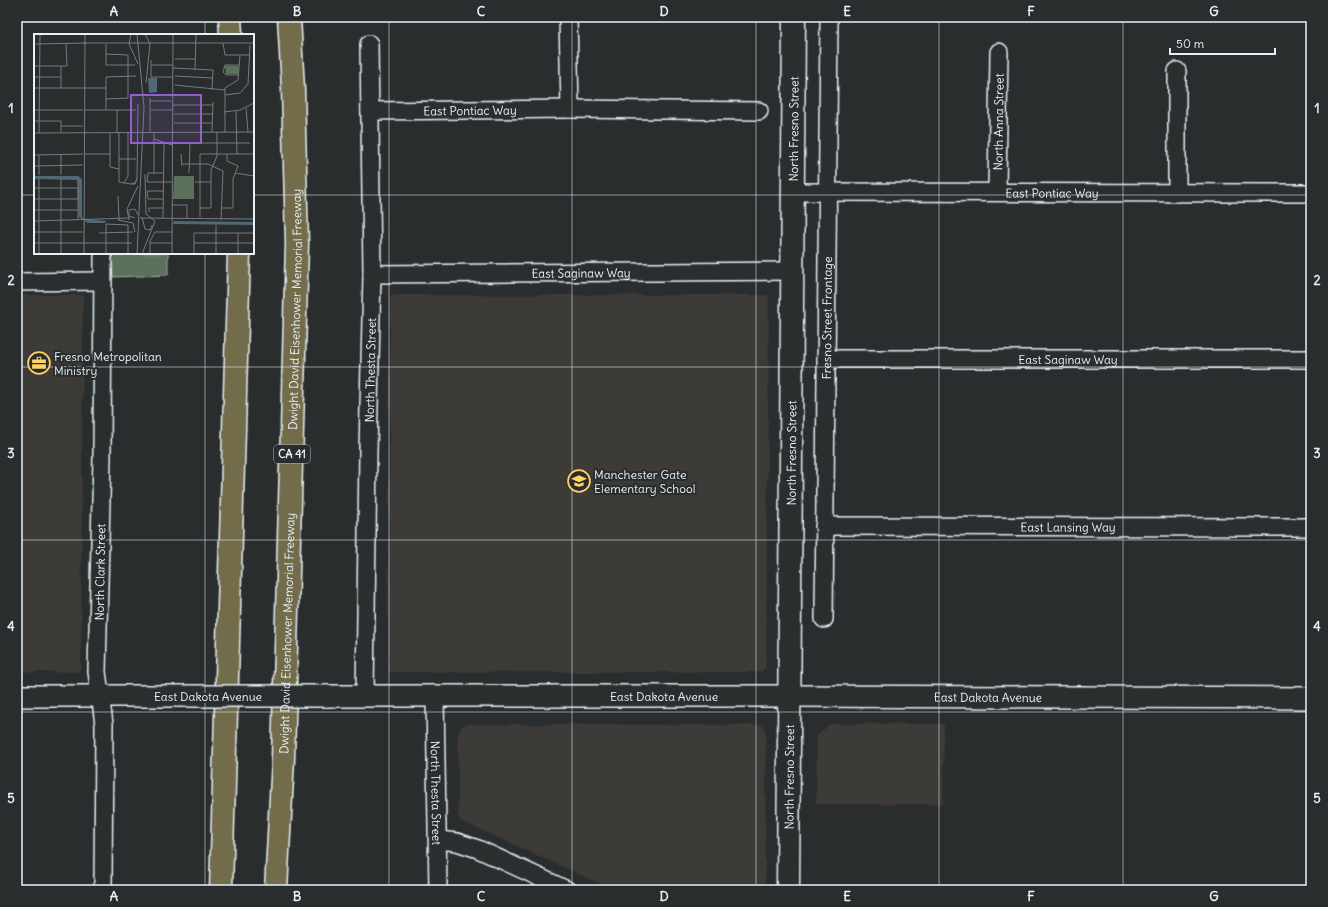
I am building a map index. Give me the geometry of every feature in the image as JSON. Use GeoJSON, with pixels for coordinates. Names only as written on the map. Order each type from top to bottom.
{"type":"FeatureCollection","features":[{"type":"Feature","properties":{"kind":"highway"},"geometry":{"type":"LineString","coordinates":[[230,17],[231,34]]}},
{"type":"Feature","properties":{"kind":"highway","name":"Dwight David Eisenhower Memorial Freeway"},"geometry":{"type":"LineString","coordinates":[[276,890],[283,752],[297,244],[293,89],[289,17]]}},
{"type":"Feature","properties":{"kind":"highway"},"geometry":{"type":"LineString","coordinates":[[221,890],[239,254]]}},
{"type":"Feature","properties":{"kind":"main road","name":"North Fresno Street"},"geometry":{"type":"LineString","coordinates":[[788,890],[791,272],[794,17]]}},
{"type":"Feature","properties":{"kind":"street"},"geometry":{"type":"LineString","coordinates":[[568,17],[570,109]]}},
{"type":"Feature","properties":{"kind":"street","name":"Fresno Street Frontage"},"geometry":{"type":"LineString","coordinates":[[824,619],[829,17]]}},
{"type":"Feature","properties":{"kind":"street","name":"North Thesta Street"},"geometry":{"type":"LineString","coordinates":[[365,696],[372,274],[369,44]]}},
{"type":"Feature","properties":{"kind":"street","name":"North Anna Street"},"geometry":{"type":"LineString","coordinates":[[997,192],[999,52]]}},
{"type":"Feature","properties":{"kind":"street"},"geometry":{"type":"LineString","coordinates":[[1177,71],[1177,193]]}},
{"type":"Feature","properties":{"kind":"street","name":"East Pontiac Way"},"geometry":{"type":"LineString","coordinates":[[370,111],[570,109],[759,111]]}},
{"type":"Feature","properties":{"kind":"street","name":"East Pontiac Way"},"geometry":{"type":"LineString","coordinates":[[792,192],[1311,193]]}},
{"type":"Feature","properties":{"kind":"street","name":"North Clark Street"},"geometry":{"type":"LineString","coordinates":[[103,254],[102,456],[97,672],[104,724],[104,890]]}},
{"type":"Feature","properties":{"kind":"street","name":"East Saginaw Way"},"geometry":{"type":"LineString","coordinates":[[372,274],[791,272]]}},
{"type":"Feature","properties":{"kind":"street"},"geometry":{"type":"LineString","coordinates":[[17,282],[102,281]]}},
{"type":"Feature","properties":{"kind":"street","name":"East Saginaw Way"},"geometry":{"type":"LineString","coordinates":[[826,359],[1311,359]]}},
{"type":"Feature","properties":{"kind":"street","name":"East Lansing Way"},"geometry":{"type":"LineString","coordinates":[[824,526],[1311,527]]}},
{"type":"Feature","properties":{"kind":"street","name":"East Dakota Avenue"},"geometry":{"type":"LineString","coordinates":[[17,696],[1311,698]]}},
{"type":"Feature","properties":{"kind":"street","name":"North Thesta Street"},"geometry":{"type":"LineString","coordinates":[[435,696],[438,890]]}},
{"type":"Feature","properties":{"kind":"street"},"geometry":{"type":"LineString","coordinates":[[438,840],[457,842],[478,848],[567,890]]}},
{"type":"Feature","properties":{"kind":"shaded area"},"geometry":{"type":"Polygon","coordinates":[[[17,295],[83,295],[81,669],[76,672],[17,672],[17,295]]]}},
{"type":"Feature","properties":{"kind":"shaded area","name":"Manchester Gate Elementary School"},"geometry":{"type":"Polygon","coordinates":[[[390,295],[769,295],[766,667],[761,672],[388,672],[390,295]]]}},
{"type":"Feature","properties":{"kind":"shaded area"},"geometry":{"type":"Polygon","coordinates":[[[467,724],[763,726],[766,732],[765,890],[614,890],[463,822],[460,820],[458,814],[458,733],[462,726],[467,724]]]}},
{"type":"Feature","properties":{"kind":"shaded area"},"geometry":{"type":"Polygon","coordinates":[[[830,724],[944,724],[943,804],[816,804],[817,736],[830,724]]]}},
{"type":"Feature","properties":{"kind":"green space"},"geometry":{"type":"Polygon","coordinates":[[[112,254],[168,254],[168,275],[113,277],[112,254]]]}},
{"type":"Feature","properties":{"kind":"place","name":"Fresno Metropolitan Ministry"},"geometry":{"type":"Point","coordinates":[39,363]}},
{"type":"Feature","properties":{"kind":"place","name":"Manchester Gate Elementary School"},"geometry":{"type":"Point","coordinates":[579,481]}}]}
